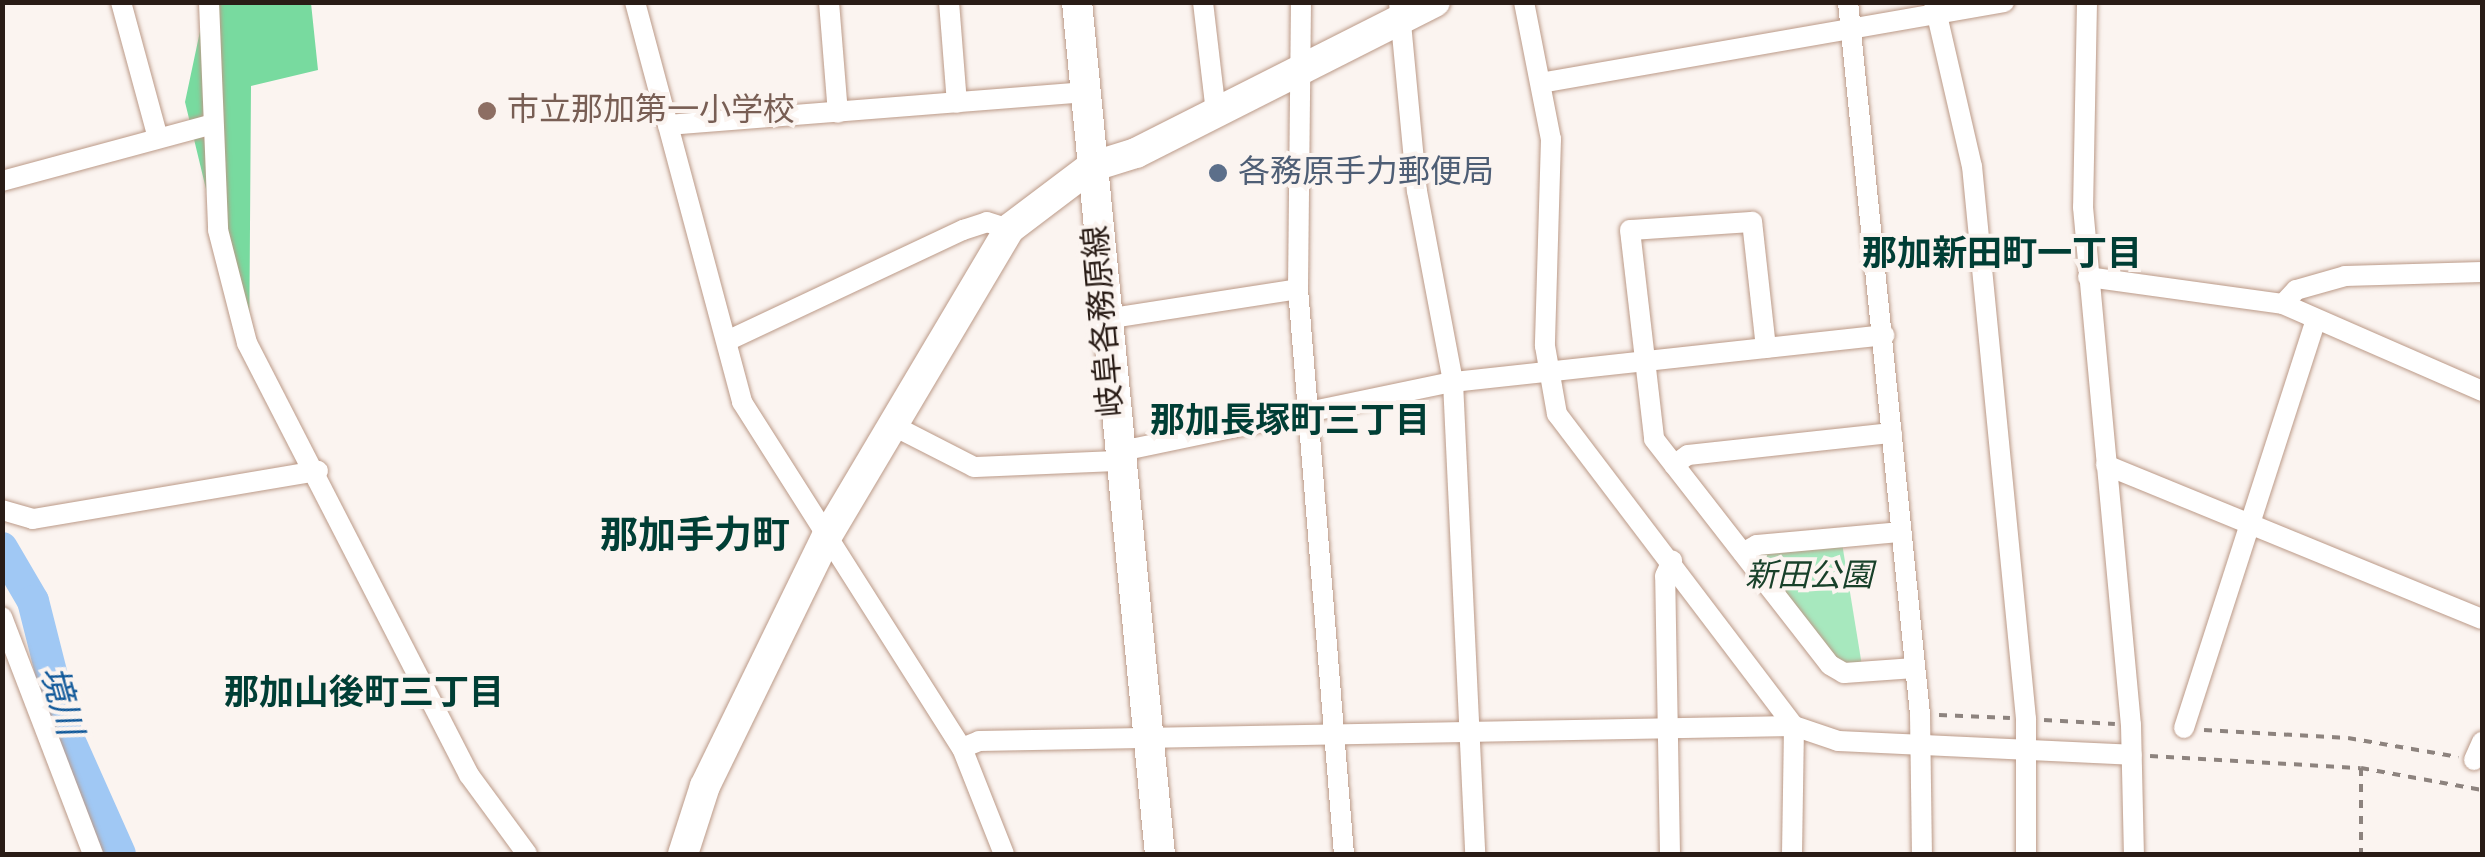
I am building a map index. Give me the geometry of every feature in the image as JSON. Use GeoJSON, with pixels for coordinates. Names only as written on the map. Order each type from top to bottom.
{"type":"FeatureCollection","features":[{"type":"Feature","properties":{"kind":"main road","name":"岐阜各務原線"},"geometry":{"type":"LineString","coordinates":[[1077,2],[1118,457],[1151,738],[1160,854]]}},
{"type":"Feature","properties":{"kind":"main road"},"geometry":{"type":"LineString","coordinates":[[682,854],[705,786],[827,536],[1009,229],[1091,167],[1216,114],[1400,12],[1435,2]]}},
{"type":"Feature","properties":{"kind":"street"},"geometry":{"type":"LineString","coordinates":[[121,2],[158,138]]}},
{"type":"Feature","properties":{"kind":"street"},"geometry":{"type":"LineString","coordinates":[[209,2],[210,125],[229,293],[246,344],[318,471],[469,775],[527,854]]}},
{"type":"Feature","properties":{"kind":"street"},"geometry":{"type":"LineString","coordinates":[[635,2],[697,250],[729,340],[742,402],[962,748],[1004,854]]}},
{"type":"Feature","properties":{"kind":"street"},"geometry":{"type":"LineString","coordinates":[[828,2],[838,113]]}},
{"type":"Feature","properties":{"kind":"street"},"geometry":{"type":"LineString","coordinates":[[948,2],[958,103]]}},
{"type":"Feature","properties":{"kind":"street"},"geometry":{"type":"LineString","coordinates":[[1203,2],[1216,114]]}},
{"type":"Feature","properties":{"kind":"street"},"geometry":{"type":"LineString","coordinates":[[1301,2],[1304,68],[1298,289],[1310,414],[1310,508],[1344,854]]}},
{"type":"Feature","properties":{"kind":"street"},"geometry":{"type":"LineString","coordinates":[[1524,2],[1550,139],[1546,368],[1557,414],[1794,726],[1792,854]]}},
{"type":"Feature","properties":{"kind":"street"},"geometry":{"type":"LineString","coordinates":[[1848,2],[1915,668],[1921,743],[1922,854]]}},
{"type":"Feature","properties":{"kind":"street"},"geometry":{"type":"LineString","coordinates":[[1541,83],[1850,28],[1933,8],[2004,2]]}},
{"type":"Feature","properties":{"kind":"street"},"geometry":{"type":"LineString","coordinates":[[2086,2],[2088,277],[2132,756],[2134,854]]}},
{"type":"Feature","properties":{"kind":"street"},"geometry":{"type":"LineString","coordinates":[[1933,8],[1972,166],[2024,748],[2026,854]]}},
{"type":"Feature","properties":{"kind":"street"},"geometry":{"type":"LineString","coordinates":[[1400,12],[1417,191],[1454,382],[1474,854]]}},
{"type":"Feature","properties":{"kind":"street"},"geometry":{"type":"LineString","coordinates":[[668,125],[1083,92]]}},
{"type":"Feature","properties":{"kind":"street"},"geometry":{"type":"LineString","coordinates":[[2,181],[210,125]]}},
{"type":"Feature","properties":{"kind":"street"},"geometry":{"type":"LineString","coordinates":[[729,340],[963,230],[987,222],[1009,229]]}},
{"type":"Feature","properties":{"kind":"street"},"geometry":{"type":"LineString","coordinates":[[1766,348],[1752,222],[1630,230],[1654,439],[1830,665],[1844,673],[1915,668]]}},
{"type":"Feature","properties":{"kind":"street"},"geometry":{"type":"LineString","coordinates":[[2284,304],[2296,290],[2345,276],[2482,272]]}},
{"type":"Feature","properties":{"kind":"street"},"geometry":{"type":"LineString","coordinates":[[2088,277],[2284,304],[2482,391]]}},
{"type":"Feature","properties":{"kind":"street"},"geometry":{"type":"LineString","coordinates":[[1105,318],[1298,289]]}},
{"type":"Feature","properties":{"kind":"street"},"geometry":{"type":"LineString","coordinates":[[2184,728],[2316,320]]}},
{"type":"Feature","properties":{"kind":"street"},"geometry":{"type":"LineString","coordinates":[[892,425],[974,466],[1118,457],[1454,382],[1546,368],[1884,335]]}},
{"type":"Feature","properties":{"kind":"street"},"geometry":{"type":"LineString","coordinates":[[1674,464],[1688,455],[1892,433]]}},
{"type":"Feature","properties":{"kind":"street"},"geometry":{"type":"LineString","coordinates":[[2106,465],[2252,519],[2482,619]]}},
{"type":"Feature","properties":{"kind":"street"},"geometry":{"type":"LineString","coordinates":[[2,510],[33,519],[318,471]]}},
{"type":"Feature","properties":{"kind":"street"},"geometry":{"type":"LineString","coordinates":[[1743,554],[1756,545],[1901,532]]}},
{"type":"Feature","properties":{"kind":"street"},"geometry":{"type":"LineString","coordinates":[[1670,854],[1665,576],[1672,562]]}},
{"type":"Feature","properties":{"kind":"street"},"geometry":{"type":"LineString","coordinates":[[2,618],[11,658],[94,854]]}},
{"type":"Feature","properties":{"kind":"street"},"geometry":{"type":"LineString","coordinates":[[962,748],[1151,738],[1794,726],[1838,742],[2132,756]]}},
{"type":"Feature","properties":{"kind":"path"},"geometry":{"type":"LineString","coordinates":[[2132,756],[2360,768],[2482,790]]}},
{"type":"Feature","properties":{"kind":"path"},"geometry":{"type":"LineString","coordinates":[[2360,768],[2362,854]]}},
{"type":"Feature","properties":{"kind":"green space"},"geometry":{"type":"Polygon","coordinates":[[[206,3],[311,3],[318,70],[251,86],[249,367],[185,102],[206,3]]]}},
{"type":"Feature","properties":{"kind":"green space","name":"新田公園"},"geometry":{"type":"Polygon","coordinates":[[[1841,537],[1863,672],[1844,673],[1743,553],[1841,537]]]}},
{"type":"Feature","properties":{"kind":"waterway","name":"境川"},"geometry":{"type":"LineString","coordinates":[[2,548],[33,601],[67,735],[120,854]]}},
{"type":"Feature","properties":{"kind":"place","name":"市立那加第一小学校"},"geometry":{"type":"Point","coordinates":[487,111]}},
{"type":"Feature","properties":{"kind":"place","name":"各務原手力郵便局"},"geometry":{"type":"Point","coordinates":[1218,173]}},
{"type":"Feature","properties":{"kind":"district","name":"那加新田町一丁目"},"geometry":{"type":"Point","coordinates":[2002,255]}},
{"type":"Feature","properties":{"kind":"district","name":"那加長塚町三丁目"},"geometry":{"type":"Point","coordinates":[1290,422]}},
{"type":"Feature","properties":{"kind":"district","name":"那加手力町"},"geometry":{"type":"Point","coordinates":[695,538]}},
{"type":"Feature","properties":{"kind":"district","name":"那加山後町三丁目"},"geometry":{"type":"Point","coordinates":[364,694]}}]}
